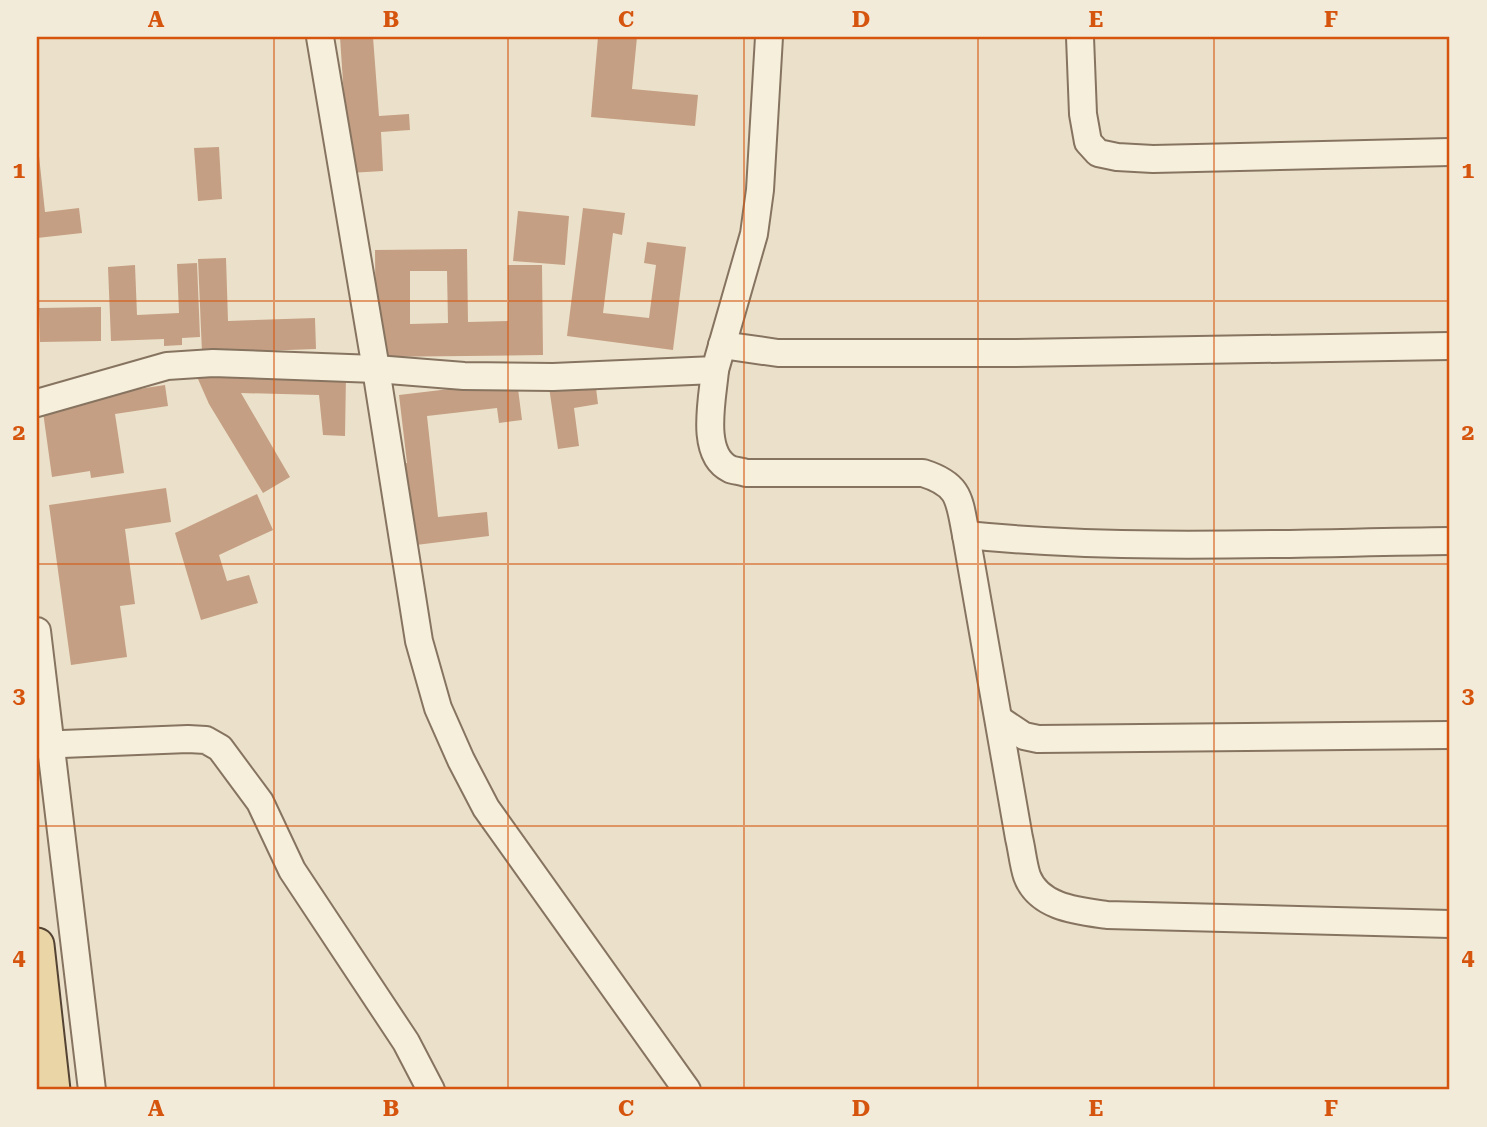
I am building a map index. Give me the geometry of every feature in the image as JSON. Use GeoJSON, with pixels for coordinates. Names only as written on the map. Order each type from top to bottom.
{"type":"FeatureCollection","features":[{"type":"Feature","properties":{"kind":"main road"},"geometry":{"type":"LineString","coordinates":[[37,944],[54,1090]]}},
{"type":"Feature","properties":{"kind":"street"},"geometry":{"type":"LineString","coordinates":[[320,37],[419,641],[438,708],[461,761],[486,808],[687,1090]]}},
{"type":"Feature","properties":{"kind":"street"},"geometry":{"type":"LineString","coordinates":[[769,37],[760,190],[754,234],[719,358],[711,442],[716,455],[728,468],[746,472],[923,473],[941,478],[954,489],[961,508],[1027,877],[1035,890],[1069,910],[1107,915],[1450,924]]}},
{"type":"Feature","properties":{"kind":"street"},"geometry":{"type":"LineString","coordinates":[[1080,37],[1086,133],[1088,142],[1098,153],[1153,159],[1450,152]]}},
{"type":"Feature","properties":{"kind":"street"},"geometry":{"type":"LineString","coordinates":[[37,403],[167,366],[212,363],[376,369],[464,376],[553,377],[778,353],[1012,353],[1450,346]]}},
{"type":"Feature","properties":{"kind":"street"},"geometry":{"type":"LineString","coordinates":[[966,535],[1037,542],[1125,545],[1450,541]]}},
{"type":"Feature","properties":{"kind":"street"},"geometry":{"type":"LineString","coordinates":[[37,631],[44,745],[92,1090]]}},
{"type":"Feature","properties":{"kind":"street"},"geometry":{"type":"LineString","coordinates":[[1000,720],[1024,736],[1038,739],[1450,735]]}},
{"type":"Feature","properties":{"kind":"street"},"geometry":{"type":"LineString","coordinates":[[44,745],[188,739],[206,740],[220,748],[260,802],[292,870],[406,1042],[431,1090]]}},
{"type":"Feature","properties":{"kind":"building"},"geometry":{"type":"Polygon","coordinates":[[[340,37],[373,37],[379,116],[409,114],[410,130],[381,132],[383,171],[349,173],[340,37]]]}},
{"type":"Feature","properties":{"kind":"building"},"geometry":{"type":"Polygon","coordinates":[[[598,37],[637,37],[632,89],[698,95],[695,126],[591,117],[598,37]]]}},
{"type":"Feature","properties":{"kind":"building"},"geometry":{"type":"Polygon","coordinates":[[[219,147],[222,199],[198,201],[194,148],[219,147]]]}},
{"type":"Feature","properties":{"kind":"building"},"geometry":{"type":"Polygon","coordinates":[[[39,156],[45,212],[79,208],[82,233],[37,238],[39,156]]]}},
{"type":"Feature","properties":{"kind":"building"},"geometry":{"type":"Polygon","coordinates":[[[583,208],[625,213],[622,235],[613,233],[603,313],[649,318],[656,265],[644,263],[647,242],[686,247],[673,350],[567,336],[583,208]]]}},
{"type":"Feature","properties":{"kind":"building"},"geometry":{"type":"Polygon","coordinates":[[[518,211],[569,216],[565,265],[513,261],[518,211]]]}},
{"type":"Feature","properties":{"kind":"building"},"geometry":{"type":"Polygon","coordinates":[[[467,249],[468,322],[508,321],[508,265],[542,265],[543,355],[376,357],[375,250],[467,249]],[[410,271],[410,324],[448,323],[447,271],[410,271]]]}},
{"type":"Feature","properties":{"kind":"building"},"geometry":{"type":"Polygon","coordinates":[[[226,258],[228,321],[315,318],[316,349],[202,353],[198,259],[226,258]]]}},
{"type":"Feature","properties":{"kind":"building"},"geometry":{"type":"Polygon","coordinates":[[[197,263],[200,337],[182,338],[182,345],[164,346],[164,339],[111,341],[108,267],[135,265],[137,315],[179,313],[177,264],[197,263]]]}},
{"type":"Feature","properties":{"kind":"building"},"geometry":{"type":"Polygon","coordinates":[[[101,307],[101,341],[40,342],[39,308],[101,307]]]}},
{"type":"Feature","properties":{"kind":"building"},"geometry":{"type":"Polygon","coordinates":[[[194,370],[346,375],[345,436],[323,435],[319,395],[241,393],[290,477],[263,493],[209,404],[194,370]]]}},
{"type":"Feature","properties":{"kind":"building"},"geometry":{"type":"Polygon","coordinates":[[[595,380],[598,404],[574,408],[579,446],[558,449],[549,387],[595,380]]]}},
{"type":"Feature","properties":{"kind":"building"},"geometry":{"type":"Polygon","coordinates":[[[517,381],[522,420],[499,423],[497,408],[427,416],[438,517],[487,512],[489,536],[416,545],[409,485],[400,486],[397,465],[407,463],[399,395],[517,381]]]}},
{"type":"Feature","properties":{"kind":"building"},"geometry":{"type":"Polygon","coordinates":[[[165,385],[168,406],[115,414],[124,473],[91,478],[90,471],[52,477],[43,412],[80,406],[79,398],[165,385]]]}},
{"type":"Feature","properties":{"kind":"building"},"geometry":{"type":"Polygon","coordinates":[[[166,488],[171,522],[125,529],[135,604],[120,606],[127,657],[71,665],[49,505],[166,488]]]}},
{"type":"Feature","properties":{"kind":"building"},"geometry":{"type":"Polygon","coordinates":[[[257,494],[273,530],[219,555],[227,581],[249,575],[258,603],[201,620],[175,533],[257,494]]]}}]}
